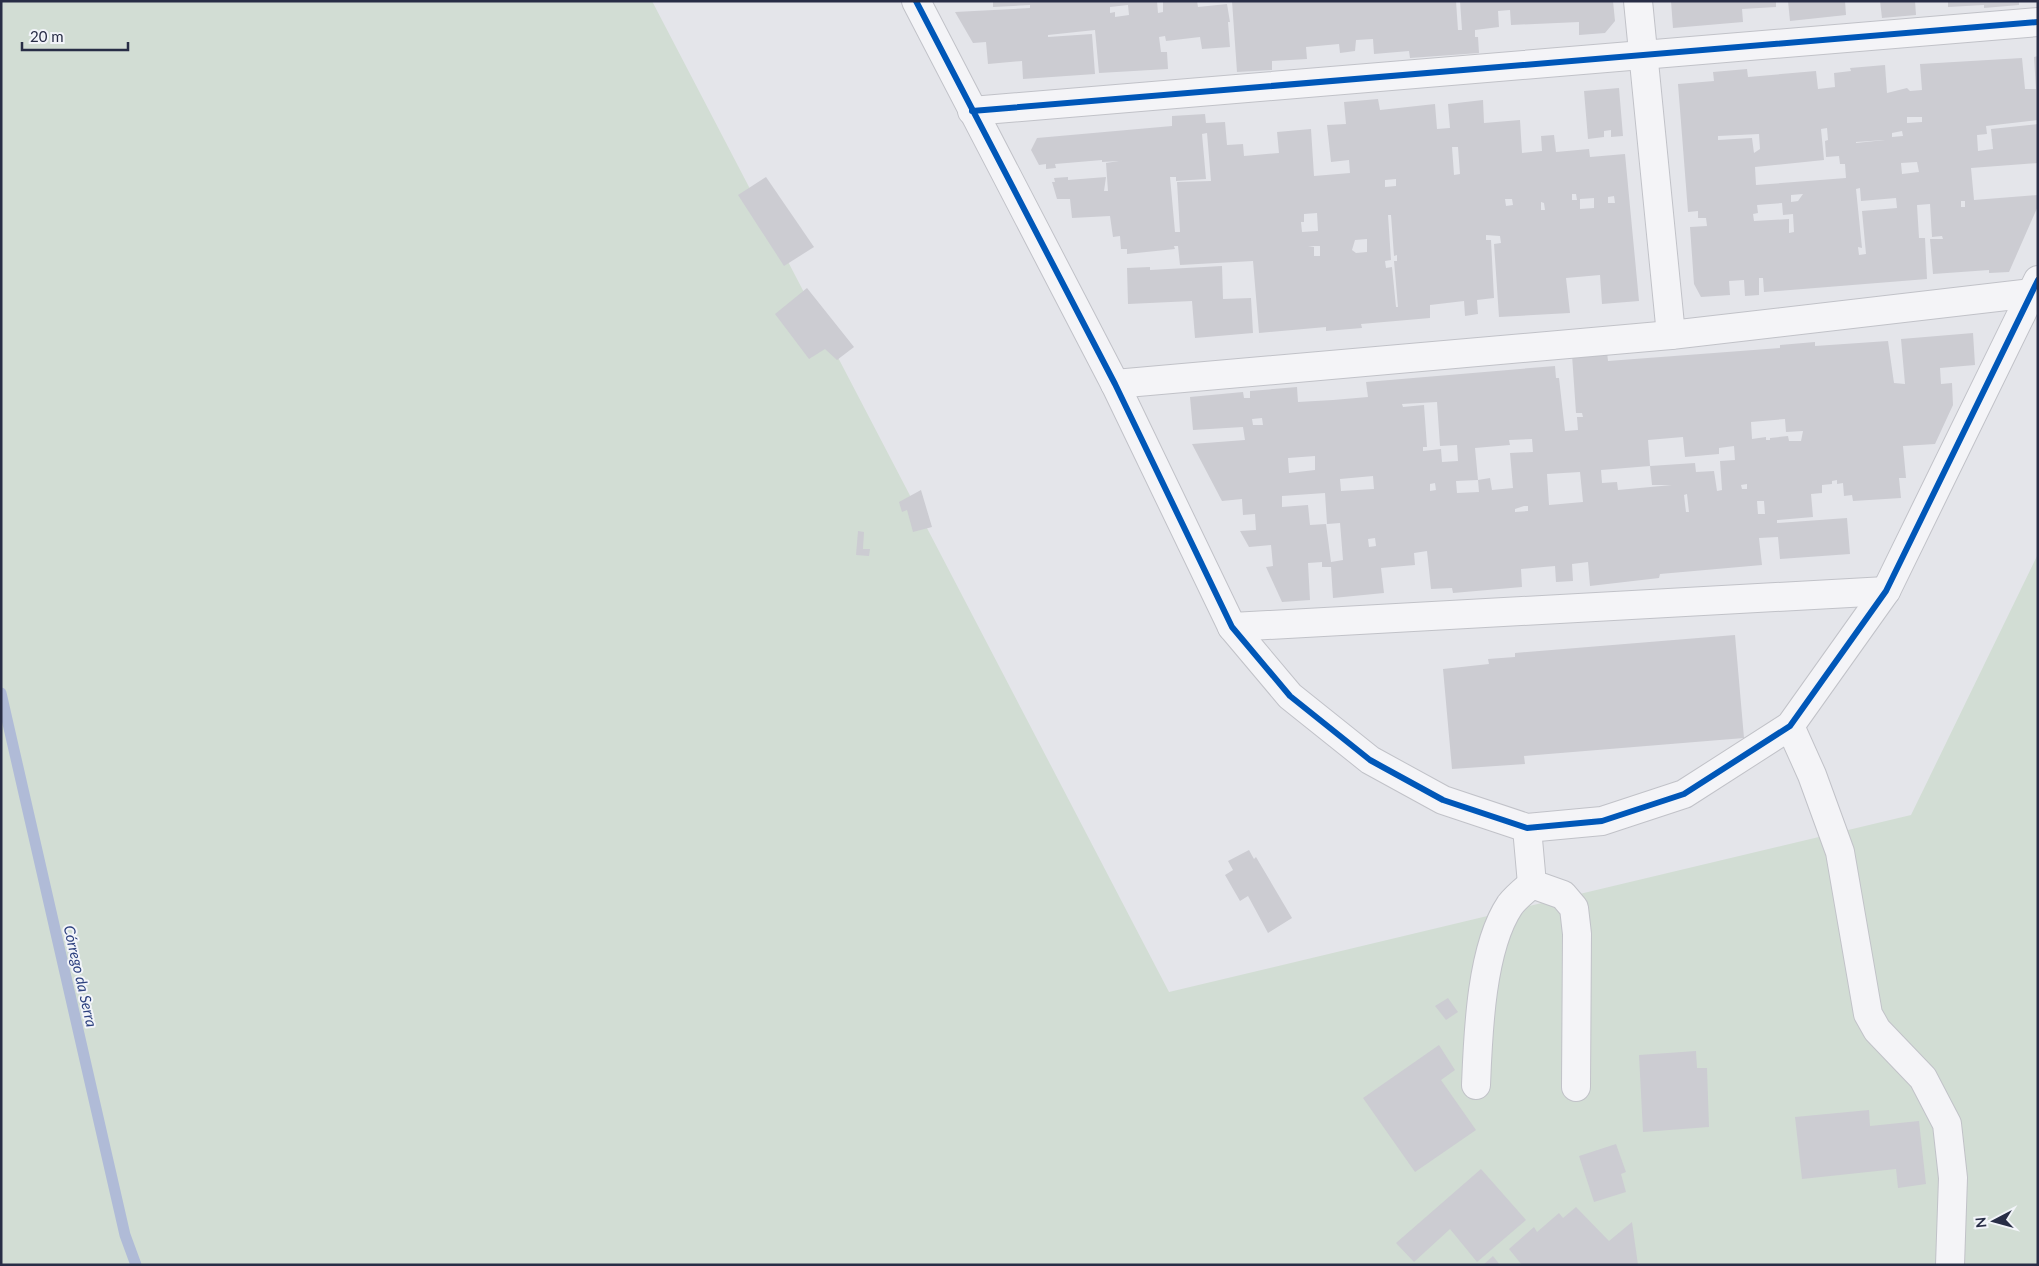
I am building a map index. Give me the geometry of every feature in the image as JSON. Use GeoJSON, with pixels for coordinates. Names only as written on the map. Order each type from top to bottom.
{"type":"FeatureCollection","features":[{"type":"Feature","properties":{"kind":"street"},"geometry":{"type":"LineString","coordinates":[[916,1],[1115,384],[1232,627],[1290,696],[1370,760],[1443,800],[1527,828],[1602,821],[1684,794],[1790,726],[1886,591],[2035,286]]}},
{"type":"Feature","properties":{"kind":"street"},"geometry":{"type":"LineString","coordinates":[[1638,1],[1671,335]]}},
{"type":"Feature","properties":{"kind":"street"},"geometry":{"type":"LineString","coordinates":[[972,111],[2038,22]]}},
{"type":"Feature","properties":{"kind":"street"},"geometry":{"type":"LineString","coordinates":[[1115,384],[1671,335],[2035,286]]}},
{"type":"Feature","properties":{"kind":"street"},"geometry":{"type":"LineString","coordinates":[[1232,627],[1886,591]]}},
{"type":"Feature","properties":{"kind":"street"},"geometry":{"type":"LineString","coordinates":[[1790,726],[1812,775],[1840,852],[1868,1014],[1877,1030],[1923,1078],[1947,1124],[1953,1178],[1950,1265]]}},
{"type":"Feature","properties":{"kind":"street"},"geometry":{"type":"LineString","coordinates":[[1527,828],[1532,884]]}},
{"type":"Feature","properties":{"kind":"street"},"geometry":{"type":"LineString","coordinates":[[1476,1085],[1478,1027],[1490,960],[1500,924],[1511,904],[1532,884]]}},
{"type":"Feature","properties":{"kind":"street"},"geometry":{"type":"LineString","coordinates":[[1532,884],[1563,895],[1574,908],[1577,934],[1576,1087]]}},
{"type":"Feature","properties":{"kind":"shaded area"},"geometry":{"type":"Polygon","coordinates":[[[1,1],[652,1],[1169,992],[1911,815],[2038,554],[2038,1265],[1,1265],[1,1]]]}},
{"type":"Feature","properties":{"kind":"building"},"geometry":{"type":"Polygon","coordinates":[[[993,1],[1157,1],[1158,13],[1163,12],[1163,1],[1197,1],[1198,7],[1227,4],[1230,22],[1228,22],[1230,47],[1202,49],[1200,37],[1166,41],[1165,36],[1159,37],[1161,52],[1167,52],[1168,69],[1099,73],[1095,30],[1048,35],[1048,37],[1092,34],[1095,74],[1023,79],[1022,61],[988,64],[986,42],[973,43],[955,12],[1030,8],[1030,5],[993,7],[993,1]],[[1128,5],[1110,7],[1110,13],[1115,12],[1115,17],[1129,15],[1128,5]]]}},
{"type":"Feature","properties":{"kind":"building"},"geometry":{"type":"Polygon","coordinates":[[[1232,1],[1456,1],[1458,30],[1462,30],[1460,1],[1613,1],[1615,21],[1605,33],[1579,35],[1579,22],[1511,25],[1510,10],[1498,11],[1499,27],[1475,30],[1475,37],[1478,37],[1479,53],[1410,58],[1409,51],[1374,54],[1373,39],[1356,40],[1355,51],[1340,53],[1339,44],[1306,47],[1307,59],[1272,61],[1272,70],[1237,72],[1232,1]]]}},
{"type":"Feature","properties":{"kind":"building"},"geometry":{"type":"Polygon","coordinates":[[[1671,1],[1776,1],[1776,7],[1742,9],[1743,22],[1673,28],[1671,1]]]}},
{"type":"Feature","properties":{"kind":"building"},"geometry":{"type":"Polygon","coordinates":[[[1788,1],[1845,1],[1846,15],[1790,21],[1788,1]]]}},
{"type":"Feature","properties":{"kind":"building"},"geometry":{"type":"Polygon","coordinates":[[[1880,1],[1915,1],[1916,15],[1882,18],[1880,1]]]}},
{"type":"Feature","properties":{"kind":"building"},"geometry":{"type":"Polygon","coordinates":[[[1948,1],[2019,1],[2019,5],[1984,8],[1984,5],[1948,7],[1948,1]]]}},
{"type":"Feature","properties":{"kind":"building"},"geometry":{"type":"Polygon","coordinates":[[[2038,56],[2038,120],[1986,126],[1987,134],[1977,135],[1978,151],[1993,149],[1991,129],[2038,124],[2038,163],[1971,168],[1974,200],[2038,195],[2038,206],[2009,272],[1989,273],[1989,270],[1933,274],[1930,239],[1943,239],[1942,236],[1932,237],[1930,204],[1917,205],[1919,238],[1925,238],[1927,279],[1764,292],[1763,278],[1759,278],[1759,295],[1745,296],[1744,280],[1729,281],[1730,295],[1701,297],[1694,284],[1690,227],[1707,226],[1706,218],[1698,218],[1698,211],[1688,212],[1678,84],[1714,81],[1713,72],[1747,69],[1748,77],[1816,71],[1818,89],[1835,87],[1834,73],[1851,71],[1850,68],[1885,65],[1887,93],[1907,88],[1910,91],[1922,90],[1920,64],[2022,58],[2025,89],[2036,89],[2034,57],[2038,56]],[[1907,117],[1907,123],[1922,122],[1922,117],[1907,117]],[[1827,128],[1821,129],[1824,160],[1755,167],[1756,185],[1846,178],[1845,164],[1840,164],[1839,156],[1826,157],[1825,141],[1828,140],[1827,128]],[[1902,131],[1892,133],[1892,137],[1903,136],[1902,131]],[[1759,134],[1718,136],[1718,140],[1752,138],[1754,153],[1760,149],[1759,134]],[[1917,162],[1901,163],[1902,174],[1919,172],[1917,162]],[[1860,188],[1856,189],[1862,248],[1858,247],[1859,255],[1866,254],[1862,211],[1897,208],[1896,198],[1861,201],[1860,188]],[[1803,194],[1791,195],[1791,202],[1798,201],[1803,194]],[[1961,201],[1961,207],[1965,207],[1965,201],[1961,201]],[[1782,203],[1757,205],[1758,213],[1753,214],[1754,221],[1789,219],[1789,233],[1794,232],[1793,214],[1783,215],[1782,203]]]}},
{"type":"Feature","properties":{"kind":"building"},"geometry":{"type":"Polygon","coordinates":[[[1619,88],[1623,136],[1611,137],[1611,130],[1604,131],[1604,137],[1588,139],[1584,91],[1619,88]]]}},
{"type":"Feature","properties":{"kind":"building"},"geometry":{"type":"Polygon","coordinates":[[[1378,99],[1380,110],[1435,104],[1437,129],[1450,128],[1448,104],[1483,100],[1484,123],[1520,120],[1522,153],[1542,151],[1541,136],[1554,135],[1556,152],[1589,149],[1590,157],[1625,154],[1639,301],[1602,304],[1600,275],[1566,278],[1570,313],[1499,317],[1494,244],[1501,243],[1500,236],[1486,235],[1486,240],[1491,240],[1494,298],[1477,300],[1478,314],[1465,316],[1464,301],[1430,305],[1430,318],[1361,324],[1362,328],[1326,331],[1326,327],[1259,333],[1253,261],[1180,265],[1178,246],[1174,246],[1175,249],[1127,254],[1127,249],[1121,249],[1120,236],[1113,237],[1110,216],[1072,218],[1070,199],[1057,199],[1052,182],[1055,182],[1054,178],[1068,177],[1068,180],[1106,177],[1104,191],[1108,191],[1106,163],[1119,161],[1102,162],[1102,160],[1055,164],[1056,168],[1046,169],[1046,164],[1039,165],[1031,150],[1037,138],[1172,126],[1172,116],[1205,114],[1206,123],[1225,122],[1227,145],[1243,144],[1244,156],[1279,153],[1277,132],[1311,129],[1314,176],[1350,173],[1349,160],[1331,162],[1327,125],[1346,124],[1344,102],[1378,99]],[[1207,133],[1202,134],[1206,179],[1176,181],[1176,177],[1170,177],[1175,232],[1180,232],[1177,182],[1211,181],[1207,133]],[[1452,147],[1454,175],[1460,174],[1458,147],[1452,147]],[[1396,179],[1385,180],[1385,187],[1396,186],[1396,179]],[[1572,194],[1572,200],[1577,200],[1576,194],[1572,194]],[[1614,196],[1608,197],[1608,203],[1615,203],[1614,196]],[[1594,198],[1580,199],[1580,209],[1594,208],[1594,198]],[[1505,199],[1506,206],[1513,205],[1512,199],[1505,199]],[[1541,202],[1541,210],[1545,210],[1544,203],[1541,202]],[[1317,213],[1304,214],[1304,222],[1301,222],[1302,232],[1318,231],[1317,213]],[[1388,215],[1391,260],[1385,261],[1386,268],[1392,267],[1396,307],[1398,307],[1394,261],[1397,261],[1397,255],[1394,256],[1391,215],[1388,215]],[[1367,239],[1355,240],[1352,250],[1356,253],[1367,252],[1367,239]],[[1308,246],[1314,247],[1314,256],[1320,256],[1320,246],[1308,246]]]}},
{"type":"Feature","properties":{"kind":"building"},"geometry":{"type":"Polygon","coordinates":[[[766,177],[814,247],[784,266],[738,195],[766,177]]]}},
{"type":"Feature","properties":{"kind":"building"},"geometry":{"type":"Polygon","coordinates":[[[1222,266],[1223,299],[1251,298],[1253,333],[1195,338],[1192,301],[1128,304],[1127,268],[1150,267],[1150,270],[1222,266]]]}},
{"type":"Feature","properties":{"kind":"building"},"geometry":{"type":"Polygon","coordinates":[[[807,288],[854,347],[837,360],[825,349],[809,359],[775,314],[807,288]]]}},
{"type":"Feature","properties":{"kind":"building"},"geometry":{"type":"Polygon","coordinates":[[[1973,333],[1975,365],[1940,368],[1941,384],[1952,383],[1953,405],[1935,444],[1903,446],[1906,478],[1899,478],[1901,498],[1853,501],[1852,495],[1844,496],[1843,483],[1837,484],[1837,480],[1832,481],[1832,484],[1822,485],[1822,493],[1811,494],[1813,517],[1777,520],[1777,523],[1847,518],[1850,554],[1780,559],[1778,537],[1759,538],[1762,565],[1660,574],[1659,578],[1590,586],[1588,562],[1572,564],[1573,581],[1556,582],[1555,566],[1521,569],[1522,587],[1453,593],[1452,588],[1431,589],[1427,551],[1414,553],[1415,565],[1381,568],[1384,593],[1333,598],[1331,567],[1322,567],[1322,562],[1308,563],[1310,600],[1282,602],[1266,567],[1273,566],[1271,545],[1249,547],[1240,531],[1256,530],[1255,514],[1243,515],[1242,499],[1222,501],[1192,444],[1245,440],[1243,427],[1193,430],[1190,397],[1243,392],[1244,398],[1250,398],[1250,391],[1297,387],[1298,402],[1333,400],[1368,397],[1366,382],[1555,366],[1556,378],[1559,378],[1565,431],[1578,430],[1577,417],[1583,417],[1582,413],[1576,413],[1572,355],[1607,352],[1608,361],[1780,348],[1780,345],[1815,342],[1815,346],[1888,341],[1894,383],[1905,384],[1901,339],[1973,333]],[[1437,402],[1402,404],[1403,407],[1424,405],[1427,447],[1423,447],[1423,451],[1441,449],[1442,462],[1458,461],[1457,445],[1440,446],[1437,402]],[[1262,418],[1252,419],[1253,425],[1263,425],[1262,418]],[[1785,419],[1751,422],[1752,439],[1766,437],[1766,440],[1770,440],[1770,438],[1788,436],[1789,441],[1801,441],[1803,431],[1786,432],[1785,419]],[[1683,437],[1648,440],[1650,466],[1695,463],[1696,472],[1714,471],[1717,491],[1722,490],[1720,461],[1735,460],[1734,446],[1719,448],[1719,454],[1685,457],[1683,437]],[[1532,439],[1509,440],[1510,445],[1475,448],[1478,480],[1490,478],[1492,490],[1513,488],[1510,453],[1533,452],[1532,439]],[[1315,456],[1288,458],[1289,473],[1315,470],[1315,456]],[[1650,466],[1601,470],[1602,483],[1617,482],[1618,490],[1672,485],[1652,485],[1650,466]],[[1580,472],[1547,474],[1549,505],[1583,502],[1580,472]],[[1373,476],[1340,479],[1341,491],[1374,489],[1373,476]],[[1478,480],[1456,481],[1457,493],[1479,492],[1478,480]],[[1435,483],[1430,484],[1430,491],[1436,490],[1435,483]],[[1747,484],[1741,485],[1742,489],[1747,489],[1747,484]],[[1325,493],[1282,496],[1282,507],[1308,505],[1310,525],[1326,524],[1331,562],[1343,560],[1340,523],[1327,524],[1325,493]],[[1687,494],[1684,495],[1686,512],[1689,512],[1687,494]],[[1757,501],[1758,514],[1765,514],[1764,501],[1757,501]],[[1528,506],[1515,509],[1515,512],[1528,511],[1528,506]],[[1375,538],[1368,539],[1369,547],[1376,546],[1375,538]]]}},
{"type":"Feature","properties":{"kind":"building"},"geometry":{"type":"Polygon","coordinates":[[[921,490],[932,527],[913,532],[907,510],[902,512],[899,502],[921,490]]]}},
{"type":"Feature","properties":{"kind":"building"},"geometry":{"type":"Polygon","coordinates":[[[858,531],[864,532],[863,549],[870,549],[869,556],[856,555],[858,531]]]}},
{"type":"Feature","properties":{"kind":"building"},"geometry":{"type":"Polygon","coordinates":[[[1735,635],[1744,738],[1524,756],[1525,764],[1452,769],[1443,669],[1489,664],[1488,659],[1515,657],[1515,653],[1735,635]]]}},
{"type":"Feature","properties":{"kind":"building"},"geometry":{"type":"Polygon","coordinates":[[[1249,850],[1254,859],[1256,857],[1292,918],[1268,933],[1248,896],[1240,901],[1225,875],[1233,870],[1228,861],[1249,850]]]}},
{"type":"Feature","properties":{"kind":"building"},"geometry":{"type":"Polygon","coordinates":[[[1448,998],[1458,1012],[1446,1020],[1435,1006],[1448,998]]]}},
{"type":"Feature","properties":{"kind":"building"},"geometry":{"type":"Polygon","coordinates":[[[1439,1045],[1455,1070],[1441,1080],[1476,1130],[1415,1172],[1363,1098],[1439,1045]]]}},
{"type":"Feature","properties":{"kind":"building"},"geometry":{"type":"Polygon","coordinates":[[[1696,1051],[1697,1068],[1707,1068],[1709,1127],[1643,1132],[1639,1055],[1696,1051]]]}},
{"type":"Feature","properties":{"kind":"building"},"geometry":{"type":"Polygon","coordinates":[[[1869,1110],[1870,1126],[1919,1121],[1926,1184],[1898,1188],[1896,1169],[1802,1179],[1795,1117],[1869,1110]]]}},
{"type":"Feature","properties":{"kind":"building"},"geometry":{"type":"Polygon","coordinates":[[[1616,1144],[1626,1172],[1621,1174],[1626,1192],[1594,1202],[1579,1156],[1616,1144]]]}},
{"type":"Feature","properties":{"kind":"building"},"geometry":{"type":"Polygon","coordinates":[[[1481,1169],[1526,1220],[1477,1262],[1450,1229],[1414,1262],[1396,1243],[1481,1169]]]}},
{"type":"Feature","properties":{"kind":"building"},"geometry":{"type":"Polygon","coordinates":[[[1576,1207],[1609,1241],[1632,1222],[1638,1265],[1522,1265],[1509,1249],[1534,1227],[1537,1232],[1559,1213],[1563,1218],[1576,1207]]]}},
{"type":"Feature","properties":{"kind":"building"},"geometry":{"type":"Polygon","coordinates":[[[1493,1256],[1500,1265],[1483,1265],[1493,1256]]]}},
{"type":"Feature","properties":{"kind":"waterway","name":"Córrego da Serra"},"geometry":{"type":"LineString","coordinates":[[1,693],[125,1235],[136,1265]]}},
{"type":"Feature","properties":{"kind":"cycle path"},"geometry":{"type":"LineString","coordinates":[[916,1],[1115,384],[1232,627],[1290,696],[1370,760],[1443,800],[1527,828],[1602,821],[1684,794],[1790,726],[1886,591],[2038,280]]}},
{"type":"Feature","properties":{"kind":"cycle path"},"geometry":{"type":"LineString","coordinates":[[972,111],[2038,22]]}}]}
